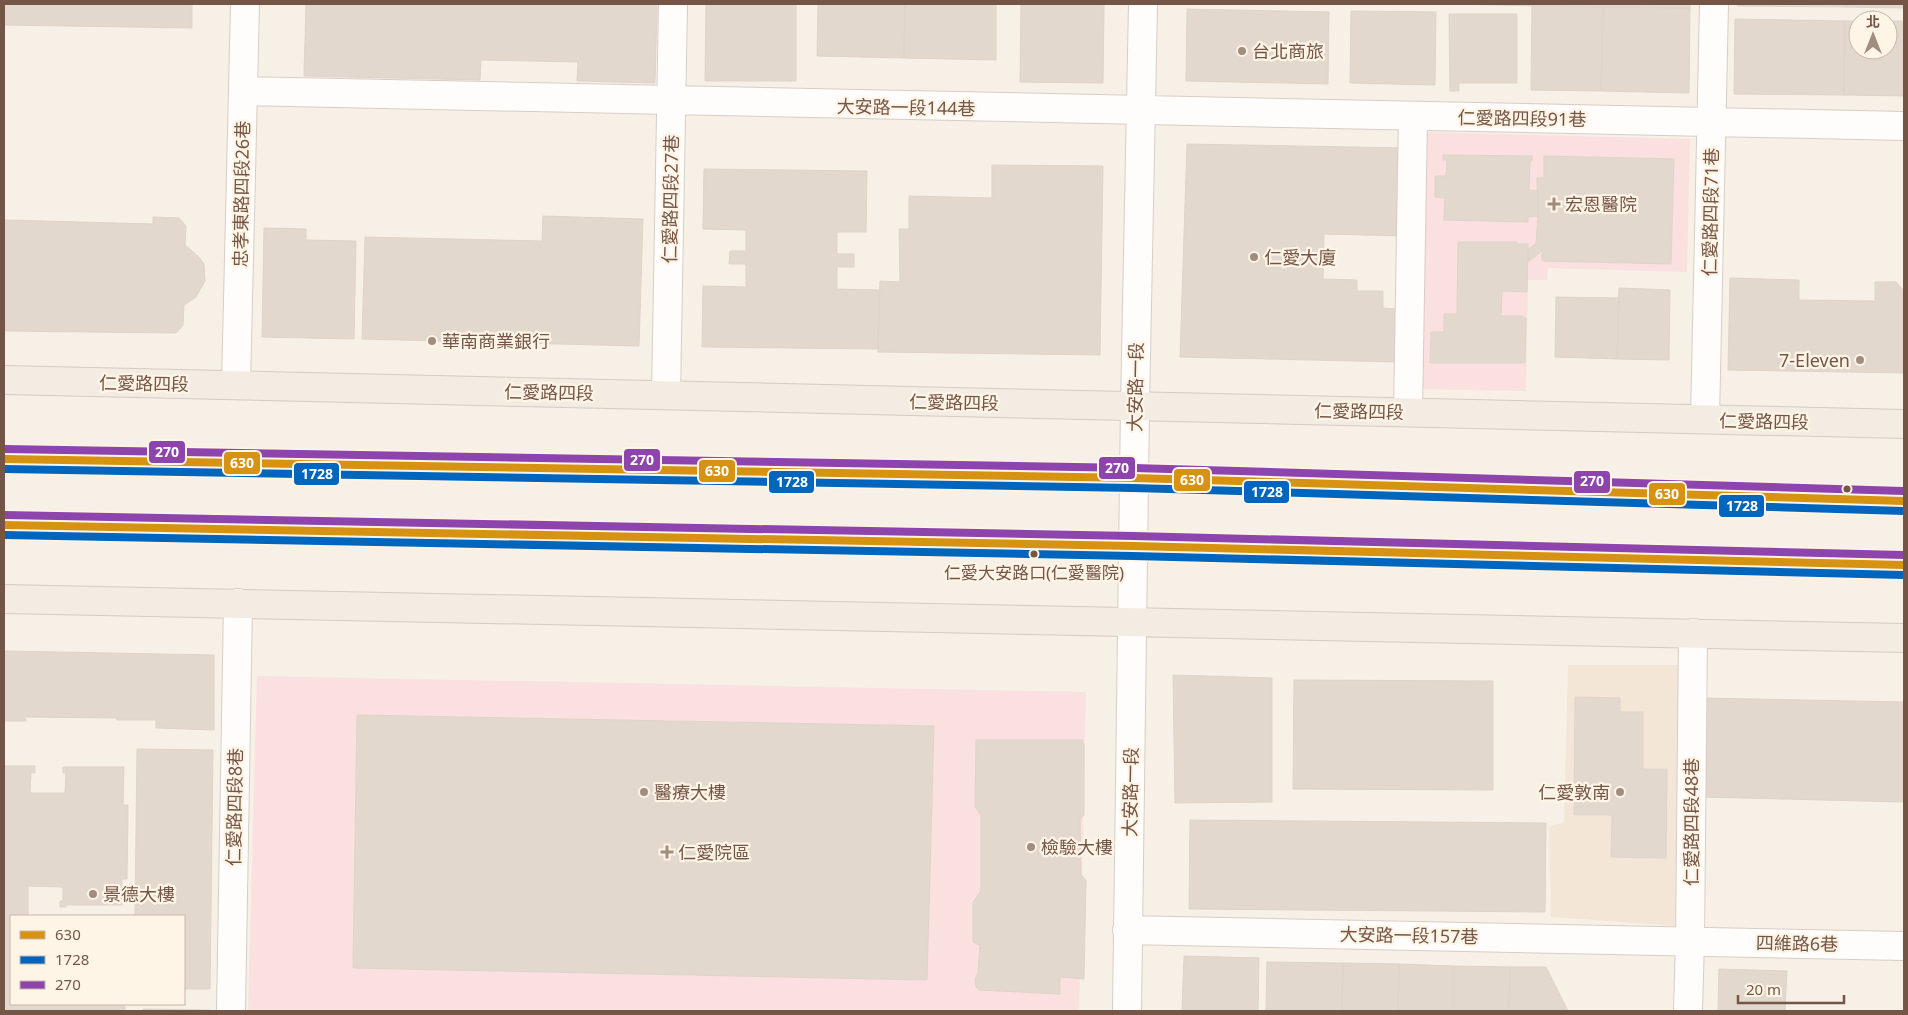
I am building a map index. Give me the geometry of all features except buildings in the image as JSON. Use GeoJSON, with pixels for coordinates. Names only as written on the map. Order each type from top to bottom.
{"type":"FeatureCollection","features":[{"type":"Feature","properties":{"kind":"main road","name":"仁愛路四段"},"geometry":{"type":"LineString","coordinates":[[4,380],[1904,424]]}},
{"type":"Feature","properties":{"kind":"main road"},"geometry":{"type":"LineString","coordinates":[[4,459],[1134,478],[1904,501]]}},
{"type":"Feature","properties":{"kind":"main road"},"geometry":{"type":"LineString","coordinates":[[4,524],[1133,546],[1904,565]]}},
{"type":"Feature","properties":{"kind":"main road"},"geometry":{"type":"LineString","coordinates":[[4,599],[1904,638]]}},
{"type":"Feature","properties":{"kind":"street","name":"忠孝東路四段26巷"},"geometry":{"type":"LineString","coordinates":[[236,385],[244,4]]}},
{"type":"Feature","properties":{"kind":"street","name":"仁愛路四段27巷"},"geometry":{"type":"LineString","coordinates":[[666,395],[673,4]]}},
{"type":"Feature","properties":{"kind":"street","name":"大安路一段"},"geometry":{"type":"LineString","coordinates":[[1127,1011],[1135,406],[1143,4]]}},
{"type":"Feature","properties":{"kind":"street","name":"仁愛路四段71巷"},"geometry":{"type":"LineString","coordinates":[[1705,419],[1714,4]]}},
{"type":"Feature","properties":{"kind":"street","name":"大安路一段144巷"},"geometry":{"type":"LineString","coordinates":[[243,92],[672,103],[1141,110]]}},
{"type":"Feature","properties":{"kind":"street","name":"仁愛路四段91巷"},"geometry":{"type":"LineString","coordinates":[[1141,110],[1904,126]]}},
{"type":"Feature","properties":{"kind":"street"},"geometry":{"type":"LineString","coordinates":[[1408,412],[1413,116]]}},
{"type":"Feature","properties":{"kind":"street","name":"仁愛路四段8巷"},"geometry":{"type":"LineString","coordinates":[[231,1011],[238,603]]}},
{"type":"Feature","properties":{"kind":"street","name":"仁愛路四段48巷"},"geometry":{"type":"LineString","coordinates":[[1688,1011],[1692,633]]}},
{"type":"Feature","properties":{"kind":"street","name":"大安路一段157巷"},"geometry":{"type":"LineString","coordinates":[[1127,930],[1690,941]]}},
{"type":"Feature","properties":{"kind":"street","name":"四維路6巷"},"geometry":{"type":"LineString","coordinates":[[1690,941],[1904,946]]}},
{"type":"Feature","properties":{"kind":"shaded area","name":"宏恩醫院"},"geometry":{"type":"Polygon","coordinates":[[[1422,132],[1690,139],[1687,272],[1548,268],[1547,280],[1528,280],[1526,391],[1415,389],[1422,132]]]}},
{"type":"Feature","properties":{"kind":"shaded area","name":"仁愛敦南"},"geometry":{"type":"Polygon","coordinates":[[[1568,665],[1679,665],[1675,926],[1551,917],[1549,827],[1564,822],[1568,665]]]}},
{"type":"Feature","properties":{"kind":"shaded area","name":"仁愛院區"},"geometry":{"type":"Polygon","coordinates":[[[257,676],[1086,692],[1079,1011],[248,1011],[257,676]]]}},
{"type":"Feature","properties":{"kind":"transit line","name":"270"},"geometry":{"type":"LineString","coordinates":[[4,449],[1134,468],[1904,491]]}},
{"type":"Feature","properties":{"kind":"transit line","name":"630"},"geometry":{"type":"LineString","coordinates":[[4,459],[1134,478],[1904,501]]}},
{"type":"Feature","properties":{"kind":"transit line","name":"1728"},"geometry":{"type":"LineString","coordinates":[[4,469],[1134,488],[1904,511]]}},
{"type":"Feature","properties":{"kind":"transit line","name":"270"},"geometry":{"type":"LineString","coordinates":[[4,515],[1133,536],[1904,555]]}},
{"type":"Feature","properties":{"kind":"transit line","name":"630"},"geometry":{"type":"LineString","coordinates":[[4,525],[1133,546],[1904,565]]}},
{"type":"Feature","properties":{"kind":"transit line","name":"1728"},"geometry":{"type":"LineString","coordinates":[[4,535],[1133,556],[1904,575]]}},
{"type":"Feature","properties":{"kind":"place","name":"台北商旅"},"geometry":{"type":"Point","coordinates":[1242,51]}},
{"type":"Feature","properties":{"kind":"place","name":"宏恩醫院"},"geometry":{"type":"Point","coordinates":[1554,204]}},
{"type":"Feature","properties":{"kind":"place","name":"仁愛大廈"},"geometry":{"type":"Point","coordinates":[1254,257]}},
{"type":"Feature","properties":{"kind":"place","name":"華南商業銀行"},"geometry":{"type":"Point","coordinates":[432,341]}},
{"type":"Feature","properties":{"kind":"place","name":"7-Eleven"},"geometry":{"type":"Point","coordinates":[1860,360]}},
{"type":"Feature","properties":{"kind":"place","name":"仁愛大安路口(仁愛醫院)"},"geometry":{"type":"Point","coordinates":[1034,554]}},
{"type":"Feature","properties":{"kind":"place","name":"醫療大樓"},"geometry":{"type":"Point","coordinates":[644,792]}},
{"type":"Feature","properties":{"kind":"place","name":"仁愛敦南"},"geometry":{"type":"Point","coordinates":[1620,792]}},
{"type":"Feature","properties":{"kind":"place","name":"檢驗大樓"},"geometry":{"type":"Point","coordinates":[1031,847]}},
{"type":"Feature","properties":{"kind":"place","name":"仁愛院區"},"geometry":{"type":"Point","coordinates":[667,852]}},
{"type":"Feature","properties":{"kind":"place","name":"景德大樓"},"geometry":{"type":"Point","coordinates":[93,894]}}]}
